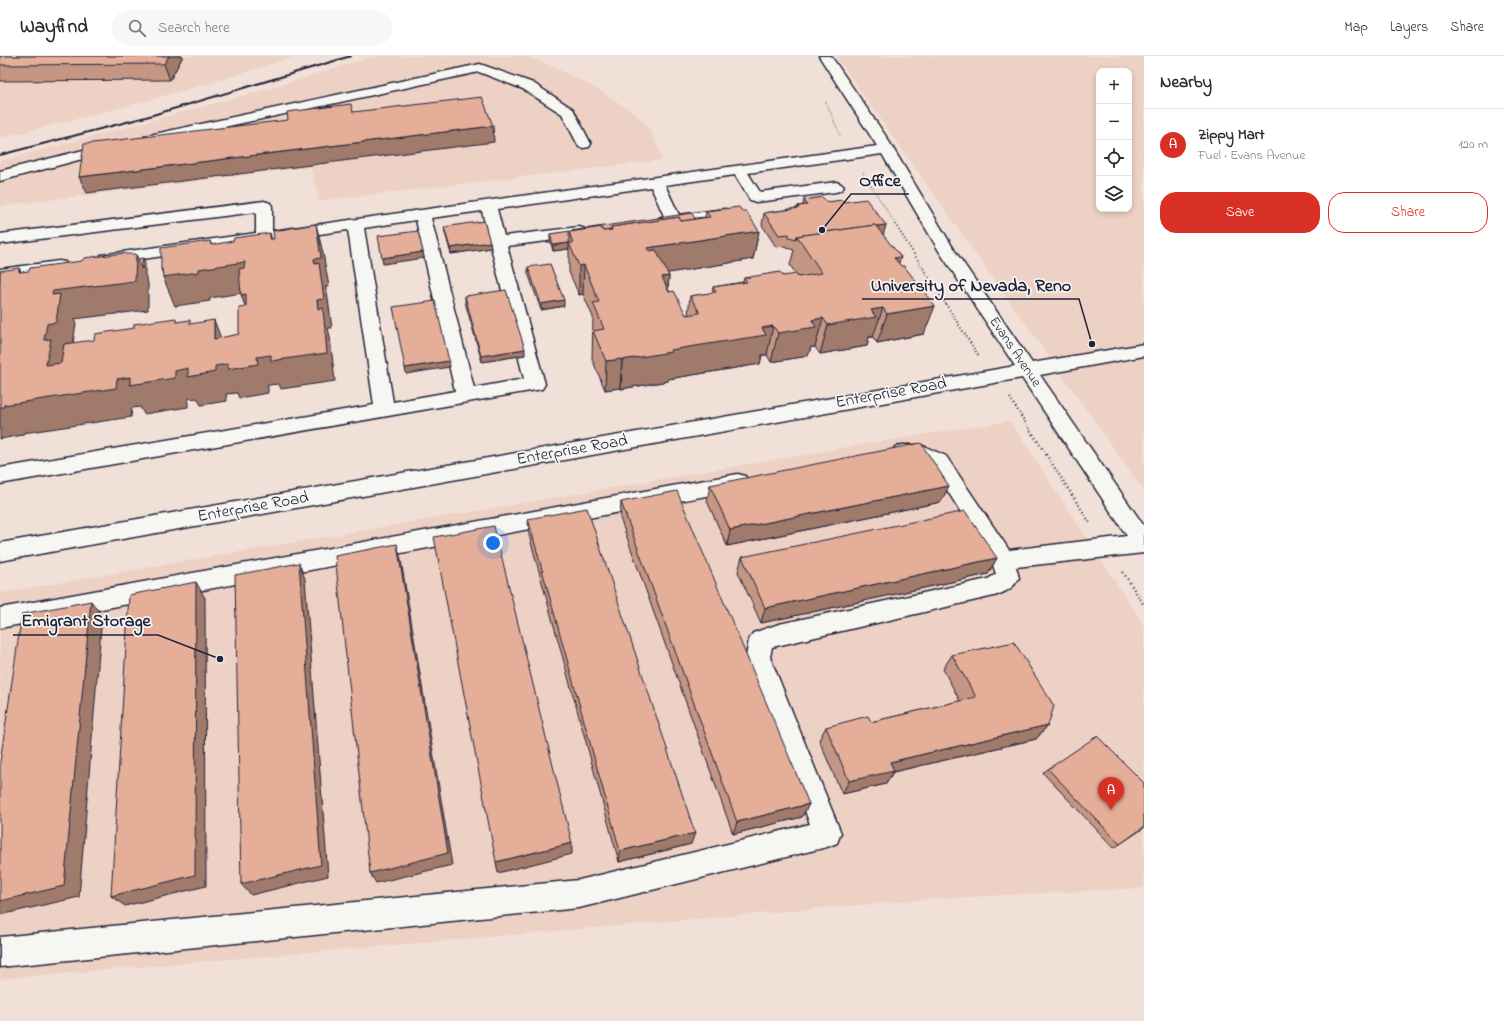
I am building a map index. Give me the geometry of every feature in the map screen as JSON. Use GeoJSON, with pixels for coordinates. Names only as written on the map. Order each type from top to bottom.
{"type":"FeatureCollection","features":[{"type":"Feature","properties":{"kind":"street","name":"Evans Avenue"},"geometry":{"type":"LineString","coordinates":[[825,56],[886,149],[947,251],[1144,544]]}},
{"type":"Feature","properties":{"kind":"street"},"geometry":{"type":"LineString","coordinates":[[0,176],[88,152],[480,68],[528,86],[568,112],[584,144]]}},
{"type":"Feature","properties":{"kind":"street"},"geometry":{"type":"LineString","coordinates":[[93,261],[886,149]]}},
{"type":"Feature","properties":{"kind":"street"},"geometry":{"type":"LineString","coordinates":[[739,170],[756,197],[836,187]]}},
{"type":"Feature","properties":{"kind":"street"},"geometry":{"type":"LineString","coordinates":[[656,181],[674,220]]}},
{"type":"Feature","properties":{"kind":"street"},"geometry":{"type":"LineString","coordinates":[[0,476],[535,384],[488,205]]}},
{"type":"Feature","properties":{"kind":"street"},"geometry":{"type":"LineString","coordinates":[[0,239],[264,206],[264,237]]}},
{"type":"Feature","properties":{"kind":"street"},"geometry":{"type":"LineString","coordinates":[[422,214],[466,396]]}},
{"type":"Feature","properties":{"kind":"street"},"geometry":{"type":"LineString","coordinates":[[651,223],[725,214]]}},
{"type":"Feature","properties":{"kind":"street"},"geometry":{"type":"LineString","coordinates":[[355,224],[385,410]]}},
{"type":"Feature","properties":{"kind":"street"},"geometry":{"type":"LineString","coordinates":[[497,242],[597,230]]}},
{"type":"Feature","properties":{"kind":"street"},"geometry":{"type":"LineString","coordinates":[[0,274],[70,264]]}},
{"type":"Feature","properties":{"kind":"street","name":"Enterprise Road"},"geometry":{"type":"LineString","coordinates":[[0,552],[994,375],[1027,371],[1144,350]]}},
{"type":"Feature","properties":{"kind":"street"},"geometry":{"type":"LineString","coordinates":[[0,952],[579,894],[827,833],[758,657],[761,640],[779,634],[994,587],[1008,578],[1003,560],[939,461],[921,452],[899,452],[884,455]]}},
{"type":"Feature","properties":{"kind":"street"},"geometry":{"type":"LineString","coordinates":[[0,618],[758,478]]}},
{"type":"Feature","properties":{"kind":"street"},"geometry":{"type":"LineString","coordinates":[[1003,560],[1144,544]]}},
{"type":"Feature","properties":{"kind":"shaded area"},"geometry":{"type":"Polygon","coordinates":[[[0,56],[296,56],[207,84],[97,114],[0,138],[0,56]]]}},
{"type":"Feature","properties":{"kind":"shaded area"},"geometry":{"type":"Polygon","coordinates":[[[374,56],[523,56],[548,64],[595,88],[630,110],[648,126],[663,160],[319,201],[311,167],[0,206],[0,161],[268,89],[374,56]]]}},
{"type":"Feature","properties":{"kind":"shaded area"},"geometry":{"type":"Polygon","coordinates":[[[836,56],[1144,56],[1144,491],[836,56]]]}},
{"type":"Feature","properties":{"kind":"shaded area"},"geometry":{"type":"Polygon","coordinates":[[[1010,421],[1144,625],[1144,888],[929,899],[0,979],[0,593],[871,443],[1010,421]]]}},
{"type":"Feature","properties":{"kind":"building"},"geometry":{"type":"Polygon","coordinates":[[[0,56],[169,56],[164,64],[0,65],[0,56]]]}},
{"type":"Feature","properties":{"kind":"building"},"geometry":{"type":"Polygon","coordinates":[[[482,97],[493,126],[79,177],[84,144],[288,120],[287,112],[351,104],[353,112],[482,97]]]}},
{"type":"Feature","properties":{"kind":"building"},"geometry":{"type":"Polygon","coordinates":[[[822,197],[827,202],[842,200],[844,202],[866,199],[886,225],[875,225],[797,236],[796,239],[789,237],[789,234],[779,235],[764,213],[799,208],[798,206],[807,205],[804,200],[822,197]]]}},
{"type":"Feature","properties":{"kind":"building"},"geometry":{"type":"Polygon","coordinates":[[[739,207],[742,211],[746,211],[759,231],[647,248],[649,251],[656,250],[669,276],[662,277],[669,292],[674,291],[686,315],[700,313],[690,296],[716,292],[713,287],[747,282],[744,278],[780,272],[783,276],[796,274],[798,277],[822,273],[797,236],[875,225],[901,257],[894,258],[901,266],[904,266],[935,306],[887,314],[883,308],[871,310],[876,317],[828,325],[823,318],[812,320],[816,327],[778,333],[773,326],[762,328],[766,335],[670,350],[671,352],[622,360],[606,361],[593,331],[604,329],[593,303],[599,302],[584,265],[579,266],[569,243],[573,243],[569,232],[601,227],[603,231],[612,230],[611,227],[679,217],[681,221],[710,217],[706,211],[739,207]]]}},
{"type":"Feature","properties":{"kind":"building"},"geometry":{"type":"Polygon","coordinates":[[[692,213],[695,219],[681,221],[679,217],[611,227],[611,230],[603,231],[601,227],[569,232],[569,243],[553,245],[550,234],[692,213]]]}},
{"type":"Feature","properties":{"kind":"building"},"geometry":{"type":"Polygon","coordinates":[[[484,221],[490,242],[450,248],[444,227],[484,221]]]}},
{"type":"Feature","properties":{"kind":"building"},"geometry":{"type":"Polygon","coordinates":[[[316,224],[321,258],[314,259],[315,264],[319,263],[324,299],[317,300],[318,309],[323,308],[327,353],[271,361],[271,355],[257,357],[258,364],[228,369],[228,364],[215,366],[215,372],[188,377],[188,368],[175,371],[175,378],[130,385],[130,377],[117,379],[116,388],[4,405],[4,407],[0,407],[0,271],[19,268],[19,272],[29,271],[30,268],[82,261],[84,258],[125,253],[136,254],[135,281],[53,291],[52,295],[60,294],[56,322],[47,324],[44,340],[51,339],[46,365],[61,363],[64,344],[94,340],[95,334],[134,328],[134,324],[176,318],[176,322],[190,320],[190,324],[214,320],[214,339],[239,334],[239,308],[246,307],[246,294],[241,295],[239,269],[244,268],[245,262],[199,269],[199,272],[163,277],[161,269],[161,248],[210,241],[211,245],[233,241],[234,238],[270,233],[270,239],[274,239],[273,231],[316,224]]]}},
{"type":"Feature","properties":{"kind":"building"},"geometry":{"type":"Polygon","coordinates":[[[418,231],[423,252],[382,258],[378,236],[418,231]]]}},
{"type":"Feature","properties":{"kind":"building"},"geometry":{"type":"Polygon","coordinates":[[[143,258],[142,269],[138,259],[143,258]]]}},
{"type":"Feature","properties":{"kind":"building"},"geometry":{"type":"Polygon","coordinates":[[[550,264],[564,300],[541,304],[528,267],[550,264]]]}},
{"type":"Feature","properties":{"kind":"building"},"geometry":{"type":"Polygon","coordinates":[[[506,290],[525,349],[481,356],[465,296],[506,290]]]}},
{"type":"Feature","properties":{"kind":"building"},"geometry":{"type":"Polygon","coordinates":[[[435,301],[449,361],[405,368],[393,307],[435,301]]]}},
{"type":"Feature","properties":{"kind":"building"},"geometry":{"type":"Polygon","coordinates":[[[921,443],[949,486],[730,530],[710,485],[921,443]]]}},
{"type":"Feature","properties":{"kind":"building"},"geometry":{"type":"Polygon","coordinates":[[[677,491],[809,804],[737,822],[621,502],[677,491]]]}},
{"type":"Feature","properties":{"kind":"building"},"geometry":{"type":"Polygon","coordinates":[[[587,508],[695,833],[620,851],[528,519],[587,508]]]}},
{"type":"Feature","properties":{"kind":"building"},"geometry":{"type":"Polygon","coordinates":[[[965,511],[997,558],[765,608],[742,557],[965,511]]]}},
{"type":"Feature","properties":{"kind":"building"},"geometry":{"type":"Polygon","coordinates":[[[494,526],[572,843],[496,862],[434,537],[494,526]]]}},
{"type":"Feature","properties":{"kind":"building"},"geometry":{"type":"Polygon","coordinates":[[[397,544],[448,853],[370,873],[335,556],[397,544]]]}},
{"type":"Feature","properties":{"kind":"building"},"geometry":{"type":"Polygon","coordinates":[[[299,563],[321,865],[241,884],[235,575],[299,563]]]}},
{"type":"Feature","properties":{"kind":"building"},"geometry":{"type":"Polygon","coordinates":[[[196,582],[195,875],[111,896],[129,595],[196,582]]]}},
{"type":"Feature","properties":{"kind":"building"},"geometry":{"type":"Polygon","coordinates":[[[91,601],[64,886],[0,901],[0,762],[22,614],[91,601]]]}},
{"type":"Feature","properties":{"kind":"building"},"geometry":{"type":"Polygon","coordinates":[[[1014,642],[1054,706],[1048,725],[890,762],[894,771],[849,781],[826,727],[868,716],[871,722],[976,697],[952,655],[1014,642]]]}},
{"type":"Feature","properties":{"kind":"building"},"geometry":{"type":"Polygon","coordinates":[[[1097,736],[1144,783],[1144,827],[1120,844],[1048,769],[1097,736]]]}},
{"type":"Feature","properties":{"kind":"railway"},"geometry":{"type":"LineString","coordinates":[[0,155],[146,117],[351,56]]}},
{"type":"Feature","properties":{"kind":"place","name":"Office"},"geometry":{"type":"Point","coordinates":[822,230]}},
{"type":"Feature","properties":{"kind":"place","name":"University of Nevada, Reno"},"geometry":{"type":"Point","coordinates":[1092,344]}},
{"type":"Feature","properties":{"kind":"place","name":"Emigrant Storage"},"geometry":{"type":"Point","coordinates":[220,659]}},
{"type":"Feature","properties":{"kind":"place","name":"Zippy Mart"},"geometry":{"type":"Point","coordinates":[1111,810]}}]}
